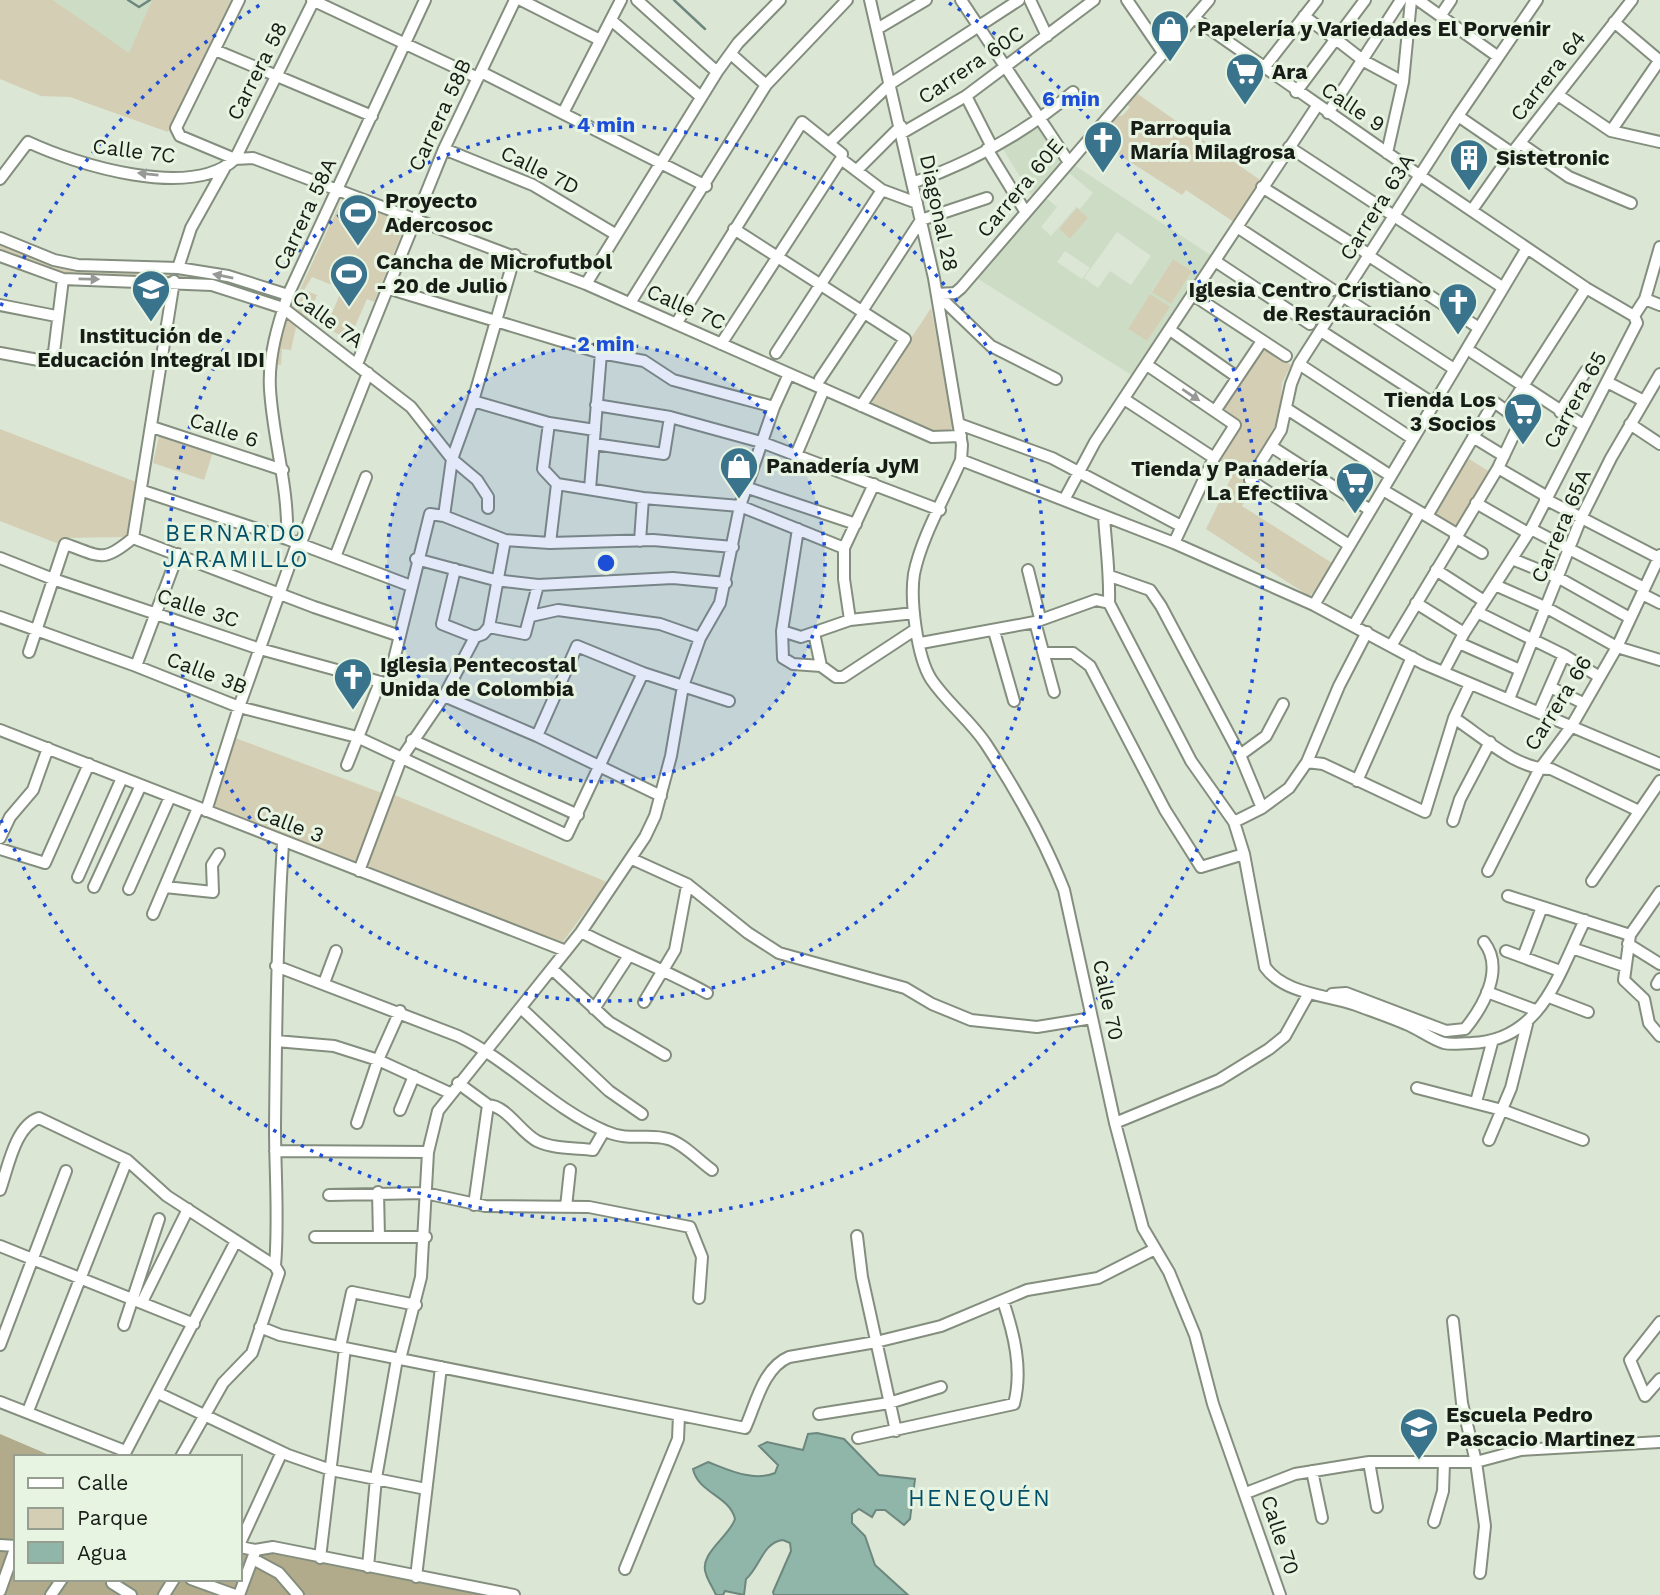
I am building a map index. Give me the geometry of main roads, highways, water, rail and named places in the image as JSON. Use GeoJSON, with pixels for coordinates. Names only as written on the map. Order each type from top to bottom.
{"type":"FeatureCollection","features":[{"type":"Feature","properties":{"kind":"water"},"geometry":{"type":"Polygon","coordinates":[[[817,1433],[844,1439],[879,1475],[915,1479],[910,1519],[904,1525],[885,1510],[876,1510],[872,1517],[859,1509],[852,1514],[852,1523],[865,1536],[875,1565],[908,1595],[774,1595],[791,1551],[790,1543],[783,1540],[766,1550],[746,1579],[744,1595],[725,1591],[723,1595],[716,1595],[706,1574],[706,1559],[735,1519],[727,1505],[701,1484],[693,1469],[708,1462],[750,1476],[775,1473],[778,1465],[759,1446],[767,1442],[803,1450],[808,1434],[817,1433]]]}},
{"type":"Feature","properties":{"kind":"waterway"},"geometry":{"type":"LineString","coordinates":[[128,0],[139,7],[150,0]]}},
{"type":"Feature","properties":{"kind":"waterway"},"geometry":{"type":"LineString","coordinates":[[674,0],[705,29]]}},
{"type":"Feature","properties":{"kind":"place","name":"Papelería y Variedades El Porvenir"},"geometry":{"type":"Point","coordinates":[1170,63]}},
{"type":"Feature","properties":{"kind":"place","name":"Ara"},"geometry":{"type":"Point","coordinates":[1245,106]}},
{"type":"Feature","properties":{"kind":"place","name":"Parroquia María Milagrosa"},"geometry":{"type":"Point","coordinates":[1103,174]}},
{"type":"Feature","properties":{"kind":"place","name":"Sistetronic"},"geometry":{"type":"Point","coordinates":[1469,192]}},
{"type":"Feature","properties":{"kind":"place","name":"Proyecto Adercosoc"},"geometry":{"type":"Point","coordinates":[358,247]}},
{"type":"Feature","properties":{"kind":"place","name":"Cancha de Microfutbol - 20 de Julio"},"geometry":{"type":"Point","coordinates":[349,308]}},
{"type":"Feature","properties":{"kind":"place","name":"Institución de Educación Integral IDI"},"geometry":{"type":"Point","coordinates":[151,323]}},
{"type":"Feature","properties":{"kind":"place","name":"Iglesia Centro Cristiano de Restauración"},"geometry":{"type":"Point","coordinates":[1458,336]}},
{"type":"Feature","properties":{"kind":"place","name":"Tienda Los 3 Socios"},"geometry":{"type":"Point","coordinates":[1523,446]}},
{"type":"Feature","properties":{"kind":"place","name":"Panadería JyM"},"geometry":{"type":"Point","coordinates":[739,500]}},
{"type":"Feature","properties":{"kind":"place","name":"Tienda y Panadería La Efectiiva"},"geometry":{"type":"Point","coordinates":[1355,515]}},
{"type":"Feature","properties":{"kind":"place","name":"Iglesia Pentecostal Unida de Colombia"},"geometry":{"type":"Point","coordinates":[353,711]}},
{"type":"Feature","properties":{"kind":"place","name":"Escuela Pedro Pascacio Martinez"},"geometry":{"type":"Point","coordinates":[1419,1461]}},
{"type":"Feature","properties":{"kind":"district","name":"BERNARDO JARAMILLO"},"geometry":{"type":"Point","coordinates":[236,546]}},
{"type":"Feature","properties":{"kind":"district","name":"HENEQUÉN"},"geometry":{"type":"Point","coordinates":[980,1498]}}]}
